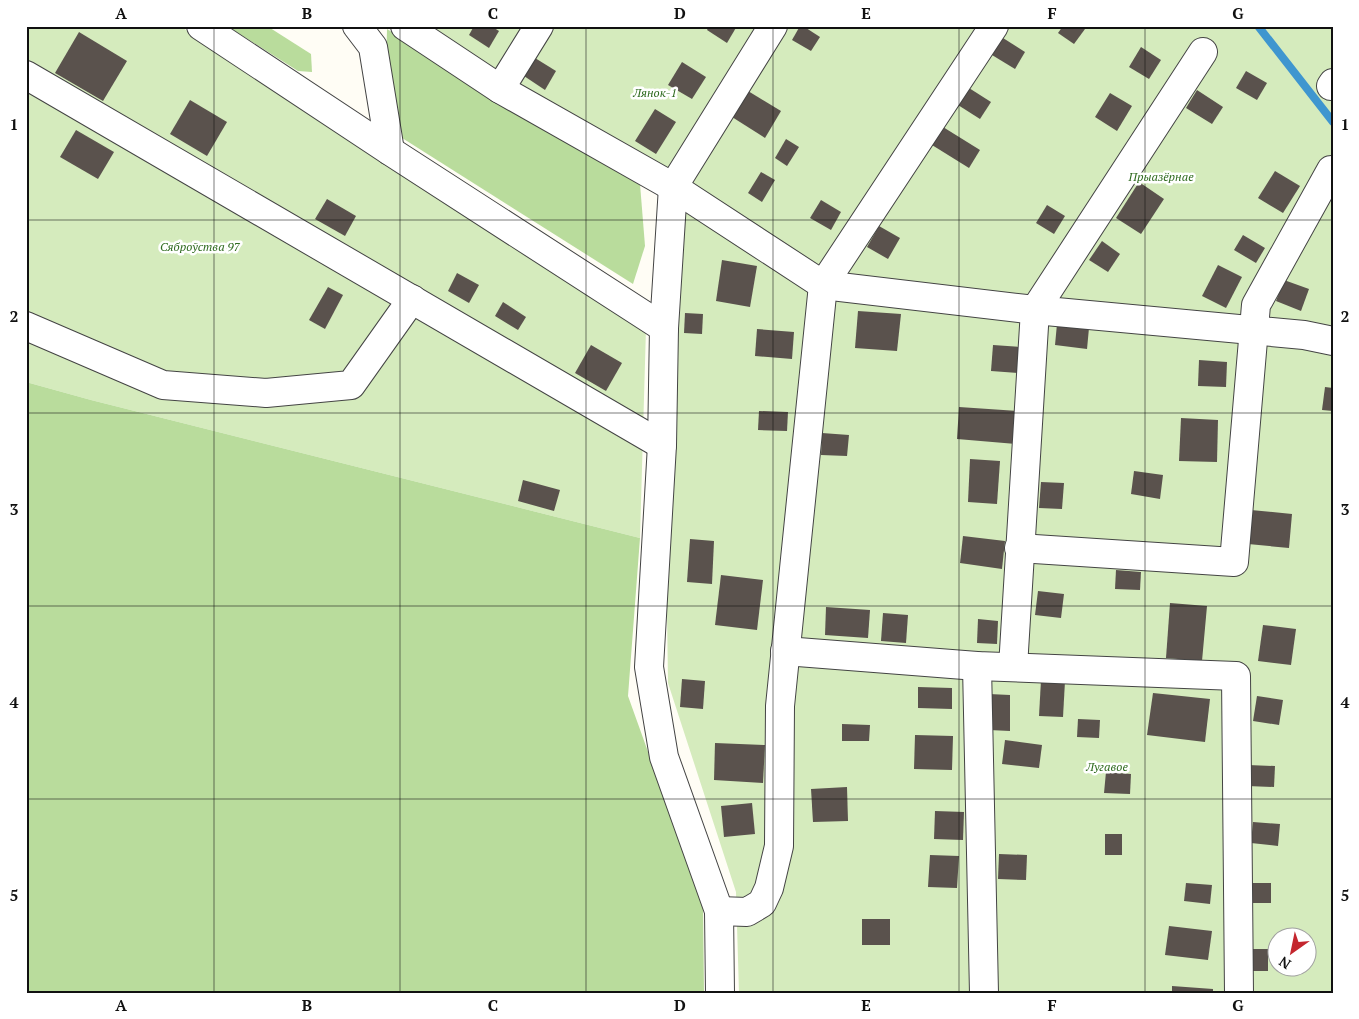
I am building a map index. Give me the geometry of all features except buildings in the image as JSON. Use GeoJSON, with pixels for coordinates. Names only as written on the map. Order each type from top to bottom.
{"type":"FeatureCollection","features":[{"type":"Feature","properties":{"kind":"street"},"geometry":{"type":"LineString","coordinates":[[200,26],[664,328]]}},
{"type":"Feature","properties":{"kind":"street"},"geometry":{"type":"LineString","coordinates":[[357,26],[373,47],[390,151]]}},
{"type":"Feature","properties":{"kind":"street"},"geometry":{"type":"LineString","coordinates":[[405,26],[500,90],[673,187],[823,285],[1035,310],[1304,335],[1333,341]]}},
{"type":"Feature","properties":{"kind":"street"},"geometry":{"type":"LineString","coordinates":[[500,90],[539,26]]}},
{"type":"Feature","properties":{"kind":"street"},"geometry":{"type":"LineString","coordinates":[[720,993],[719,911],[664,757],[650,667],[662,445],[664,328],[673,187],[773,26]]}},
{"type":"Feature","properties":{"kind":"street"},"geometry":{"type":"LineString","coordinates":[[719,911],[747,912],[762,902],[769,888],[779,846],[780,706],[823,285],[994,26]]}},
{"type":"Feature","properties":{"kind":"street"},"geometry":{"type":"LineString","coordinates":[[1013,668],[1035,310],[1203,52]]}},
{"type":"Feature","properties":{"kind":"street"},"geometry":{"type":"LineString","coordinates":[[26,75],[662,445]]}},
{"type":"Feature","properties":{"kind":"street"},"geometry":{"type":"LineString","coordinates":[[1019,548],[1234,562],[1256,305],[1331,170]]}},
{"type":"Feature","properties":{"kind":"street"},"geometry":{"type":"LineString","coordinates":[[26,326],[162,386],[266,393],[351,385],[412,299]]}},
{"type":"Feature","properties":{"kind":"street"},"geometry":{"type":"LineString","coordinates":[[785,651],[1013,668],[1236,676],[1239,993]]}},
{"type":"Feature","properties":{"kind":"street"},"geometry":{"type":"LineString","coordinates":[[977,666],[984,993]]}},
{"type":"Feature","properties":{"kind":"green space","name":"Сяброўства 97"},"geometry":{"type":"Polygon","coordinates":[[[26,26],[180,26],[334,128],[646,328],[640,538],[26,382],[26,26]]]}},
{"type":"Feature","properties":{"kind":"green space"},"geometry":{"type":"Polygon","coordinates":[[[227,26],[267,26],[311,54],[312,72],[298,71],[227,26]]]}},
{"type":"Feature","properties":{"kind":"green space"},"geometry":{"type":"Polygon","coordinates":[[[417,26],[1333,26],[1333,993],[739,993],[736,892],[668,683],[666,544],[677,183],[417,26]]]}},
{"type":"Feature","properties":{"kind":"green space"},"geometry":{"type":"Polygon","coordinates":[[[387,29],[640,184],[645,246],[633,284],[399,136],[386,72],[387,29]]]}},
{"type":"Feature","properties":{"kind":"green space"},"geometry":{"type":"Polygon","coordinates":[[[26,382],[640,538],[628,696],[703,905],[704,993],[26,993],[26,382]]]}},
{"type":"Feature","properties":{"kind":"waterway"},"geometry":{"type":"LineString","coordinates":[[1258,26],[1333,122]]}},
{"type":"Feature","properties":{"kind":"park label","name":"Лянок-1"},"geometry":{"type":"Point","coordinates":[655,93]}},
{"type":"Feature","properties":{"kind":"park label","name":"Прыазёрнае"},"geometry":{"type":"Point","coordinates":[1161,177]}},
{"type":"Feature","properties":{"kind":"park label","name":"Лугавое"},"geometry":{"type":"Point","coordinates":[1107,767]}}]}
